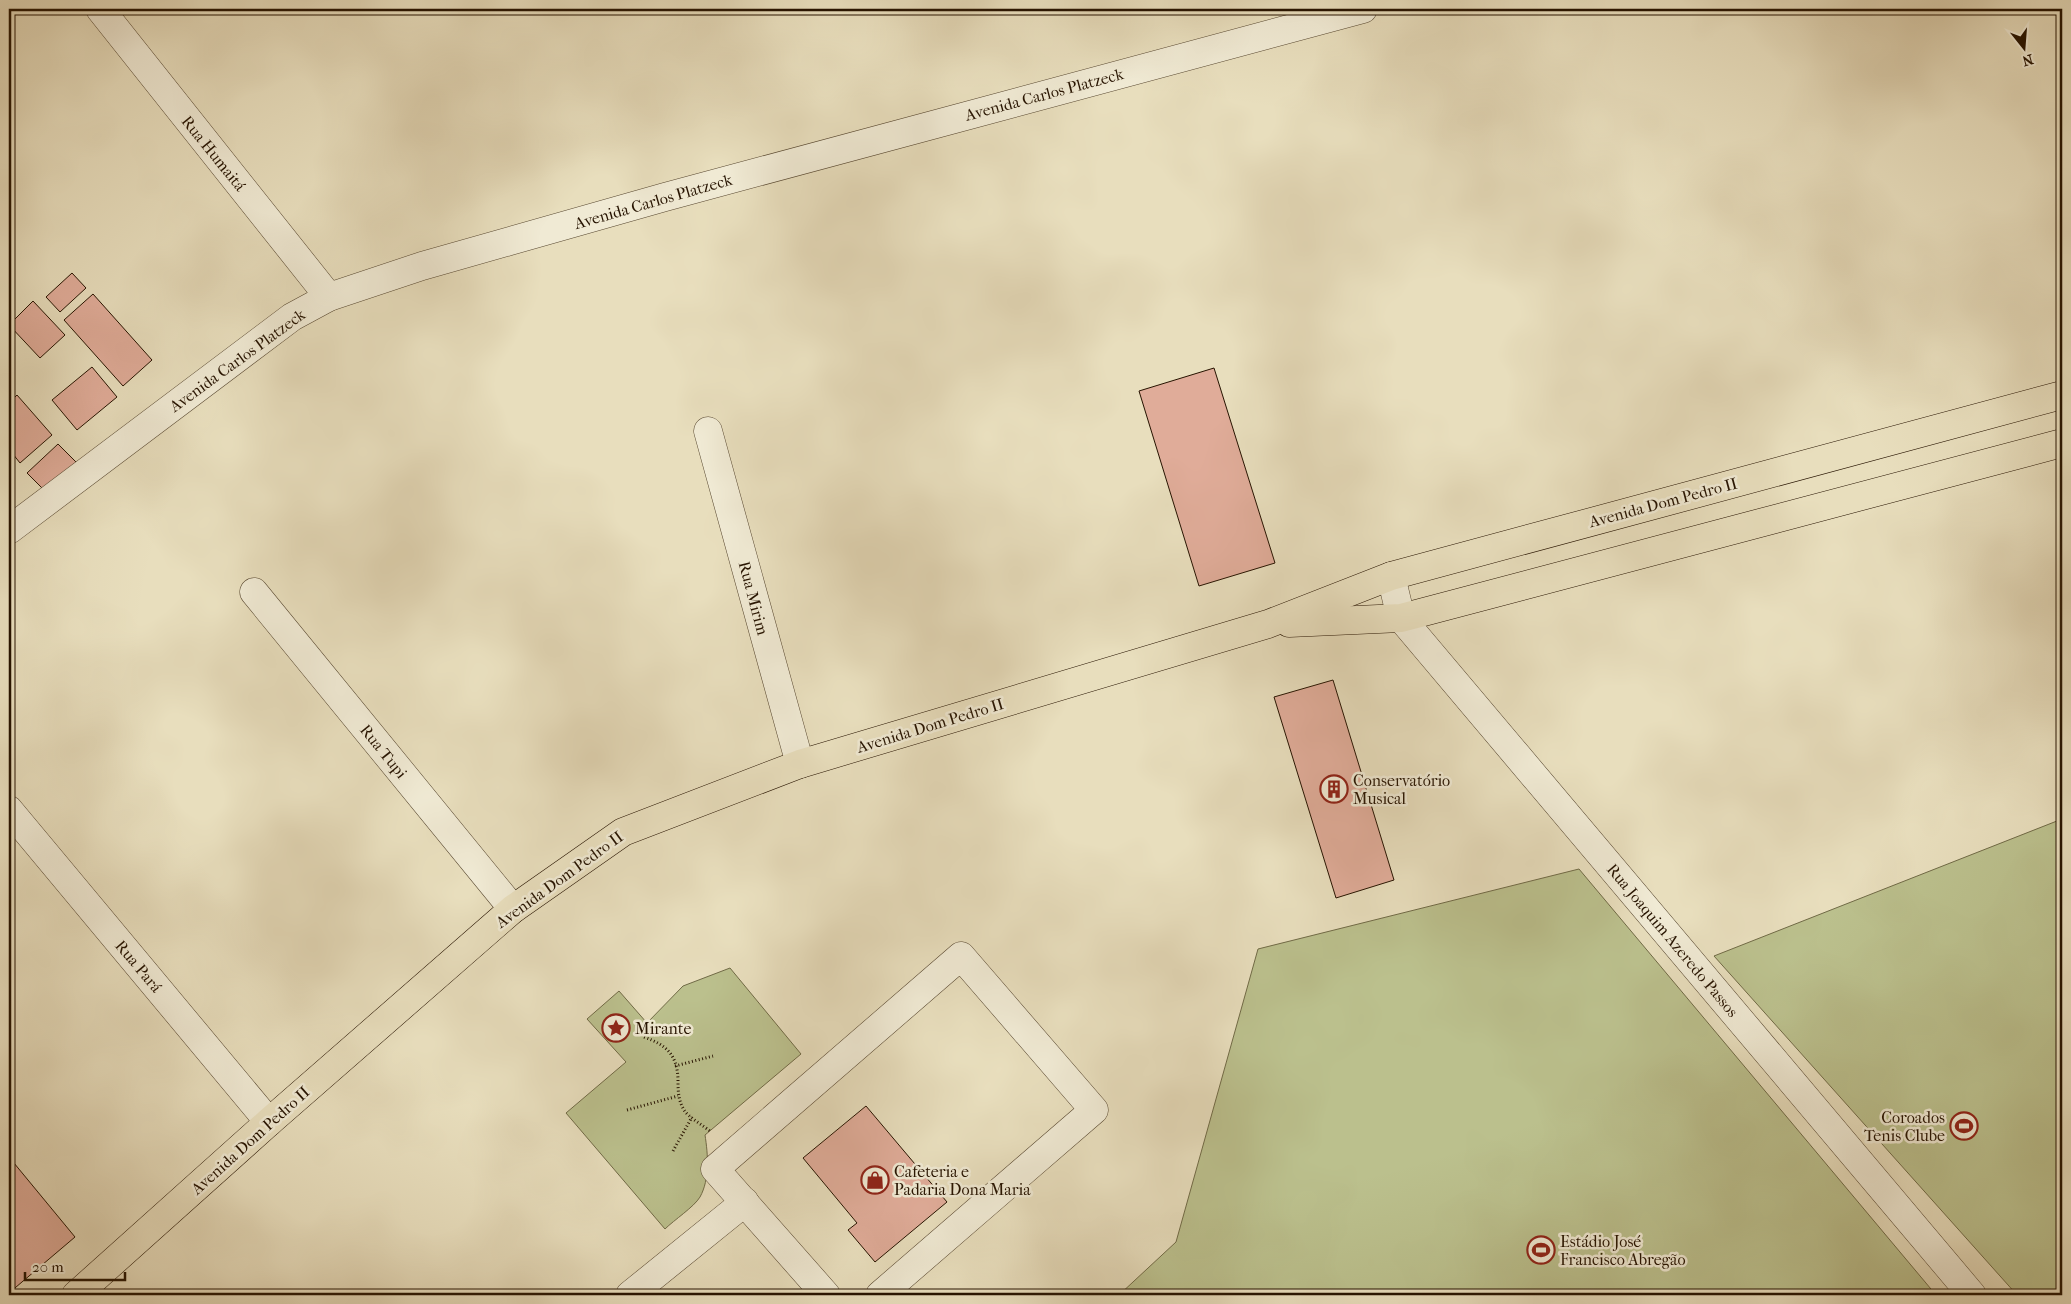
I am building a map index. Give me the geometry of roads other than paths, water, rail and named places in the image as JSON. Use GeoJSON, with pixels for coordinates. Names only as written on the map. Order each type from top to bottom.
{"type":"FeatureCollection","features":[{"type":"Feature","properties":{"kind":"main road","name":"Avenida Dom Pedro II"},"geometry":{"type":"LineString","coordinates":[[77,1295],[268,1122],[513,909],[623,832],[800,764],[1268,624],[1391,576],[2062,395]]}},
{"type":"Feature","properties":{"kind":"main road","name":"Avenida Dom Pedro II"},"geometry":{"type":"LineString","coordinates":[[1268,624],[1401,618],[2062,443]]}},
{"type":"Feature","properties":{"kind":"street","name":"Rua Humaitá"},"geometry":{"type":"LineString","coordinates":[[100,9],[329,297]]}},
{"type":"Feature","properties":{"kind":"street","name":"Avenida Carlos Platzeck"},"geometry":{"type":"LineString","coordinates":[[9,530],[292,317],[329,297],[422,266],[665,197],[1363,9]]}},
{"type":"Feature","properties":{"kind":"street","name":"Rua Mirim"},"geometry":{"type":"LineString","coordinates":[[708,431],[800,764]]}},
{"type":"Feature","properties":{"kind":"street","name":"Rua Joaquim Azeredo Passos"},"geometry":{"type":"LineString","coordinates":[[1391,576],[1401,618],[1972,1295]]}},
{"type":"Feature","properties":{"kind":"street","name":"Rua Tupi"},"geometry":{"type":"LineString","coordinates":[[254,592],[513,909]]}},
{"type":"Feature","properties":{"kind":"street","name":"Rua Pará"},"geometry":{"type":"LineString","coordinates":[[9,810],[268,1122]]}},
{"type":"Feature","properties":{"kind":"street"},"geometry":{"type":"LineString","coordinates":[[826,1295],[715,1169],[960,956],[1094,1110],[880,1295]]}},
{"type":"Feature","properties":{"kind":"street"},"geometry":{"type":"LineString","coordinates":[[630,1295],[745,1202]]}},
{"type":"Feature","properties":{"kind":"place","name":"Conservatório Musical"},"geometry":{"type":"Point","coordinates":[1334,789]}},
{"type":"Feature","properties":{"kind":"place","name":"Mirante"},"geometry":{"type":"Point","coordinates":[616,1028]}},
{"type":"Feature","properties":{"kind":"place","name":"Coroados Tenis Clube"},"geometry":{"type":"Point","coordinates":[1964,1126]}},
{"type":"Feature","properties":{"kind":"place","name":"Cafeteria e Padaria Dona Maria"},"geometry":{"type":"Point","coordinates":[875,1180]}},
{"type":"Feature","properties":{"kind":"place","name":"Estádio José Francisco Abregão"},"geometry":{"type":"Point","coordinates":[1541,1250]}}]}
